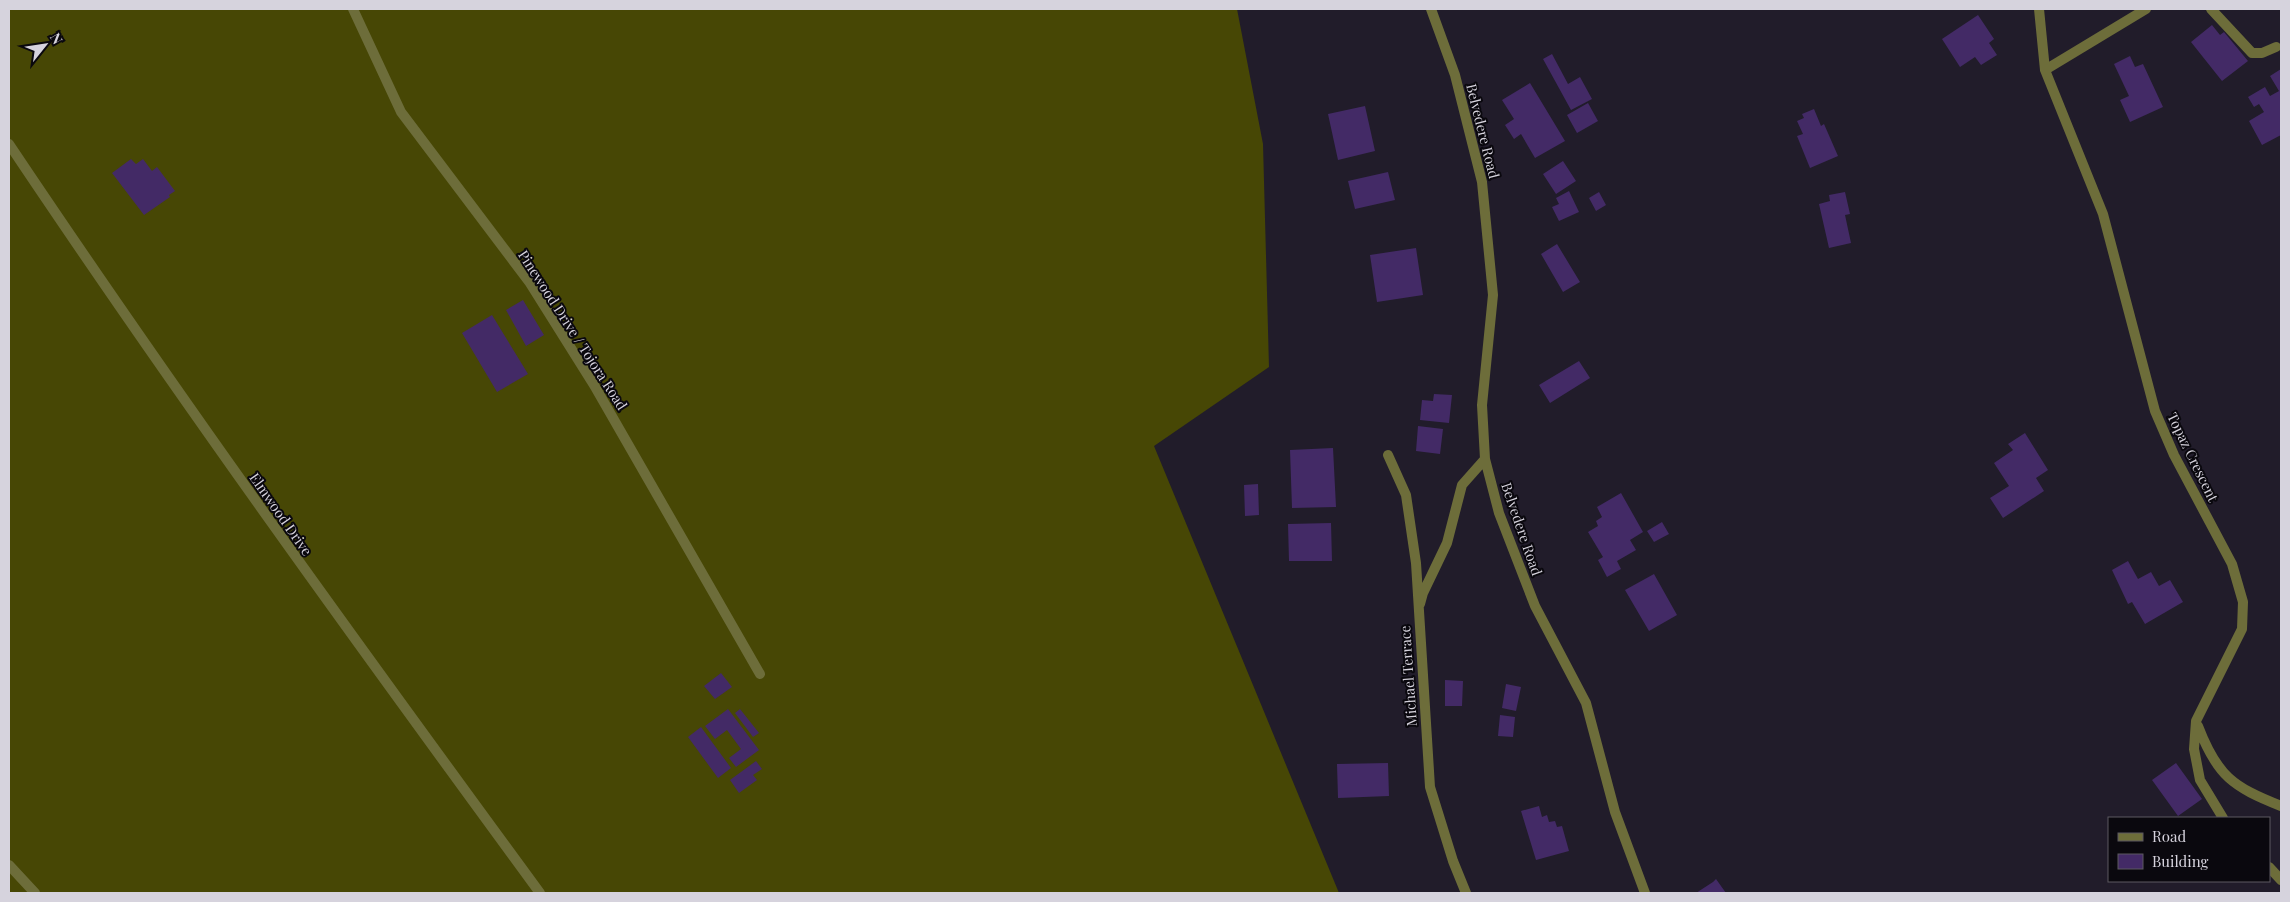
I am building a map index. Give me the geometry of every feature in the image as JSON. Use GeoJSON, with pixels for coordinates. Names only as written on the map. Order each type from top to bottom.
{"type":"FeatureCollection","features":[{"type":"Feature","properties":{"kind":"street","name":"Pinewood Drive / Tojora Road"},"geometry":{"type":"LineString","coordinates":[[353,9],[402,112],[540,299],[594,385],[760,674]]}},
{"type":"Feature","properties":{"kind":"street","name":"Belvedere Road"},"geometry":{"type":"LineString","coordinates":[[1431,9],[1455,75],[1482,182],[1493,295],[1482,405],[1485,459],[1499,513],[1535,606],[1586,703],[1615,812],[1646,893]]}},
{"type":"Feature","properties":{"kind":"street","name":"Topaz Crescent"},"geometry":{"type":"LineString","coordinates":[[2039,9],[2046,70],[2103,214],[2155,411],[2174,454],[2232,564],[2243,602],[2242,629],[2196,721],[2194,749],[2200,780],[2222,817]]}},
{"type":"Feature","properties":{"kind":"street"},"geometry":{"type":"LineString","coordinates":[[2046,70],[2146,9]]}},
{"type":"Feature","properties":{"kind":"street"},"geometry":{"type":"LineString","coordinates":[[2211,9],[2252,53],[2262,54],[2276,47]]}},
{"type":"Feature","properties":{"kind":"street","name":"Elmwood Drive"},"geometry":{"type":"LineString","coordinates":[[9,144],[108,293],[310,578],[540,893]]}},
{"type":"Feature","properties":{"kind":"street","name":"Michael Terrace"},"geometry":{"type":"LineString","coordinates":[[1388,455],[1406,495],[1416,563],[1430,787],[1453,861],[1466,893]]}},
{"type":"Feature","properties":{"kind":"street"},"geometry":{"type":"LineString","coordinates":[[1418,615],[1423,593],[1447,543],[1462,485],[1485,459]]}},
{"type":"Feature","properties":{"kind":"street"},"geometry":{"type":"LineString","coordinates":[[2196,721],[2204,742],[2228,779],[2246,792],[2281,806]]}},
{"type":"Feature","properties":{"kind":"street"},"geometry":{"type":"LineString","coordinates":[[9,865],[35,893]]}},
{"type":"Feature","properties":{"kind":"street"},"geometry":{"type":"LineString","coordinates":[[2270,868],[2281,880]]}},
{"type":"Feature","properties":{"kind":"shaded area"},"geometry":{"type":"Polygon","coordinates":[[[9,9],[1237,9],[1263,144],[1269,367],[1154,446],[1339,893],[9,893],[9,9]]]}},
{"type":"Feature","properties":{"kind":"building"},"geometry":{"type":"Polygon","coordinates":[[[1978,15],[1994,39],[1989,43],[1997,55],[1981,65],[1975,57],[1960,67],[1942,39],[1978,15]]]}},
{"type":"Feature","properties":{"kind":"building"},"geometry":{"type":"Polygon","coordinates":[[[2212,25],[2220,35],[2224,32],[2248,61],[2222,81],[2191,42],[2212,25]]]}},
{"type":"Feature","properties":{"kind":"building"},"geometry":{"type":"Polygon","coordinates":[[[1552,54],[1568,84],[1580,77],[1592,99],[1571,110],[1543,59],[1552,54]]]}},
{"type":"Feature","properties":{"kind":"building"},"geometry":{"type":"Polygon","coordinates":[[[2130,56],[2135,67],[2143,64],[2163,107],[2130,122],[2120,100],[2129,96],[2114,64],[2130,56]]]}},
{"type":"Feature","properties":{"kind":"building"},"geometry":{"type":"Polygon","coordinates":[[[2281,69],[2281,135],[2262,145],[2249,121],[2264,112],[2259,104],[2254,107],[2248,97],[2265,87],[2270,96],[2279,91],[2270,76],[2281,69]]]}},
{"type":"Feature","properties":{"kind":"building"},"geometry":{"type":"Polygon","coordinates":[[[1530,83],[1565,141],[1535,158],[1521,134],[1514,139],[1505,125],[1514,119],[1502,100],[1530,83]]]}},
{"type":"Feature","properties":{"kind":"building"},"geometry":{"type":"Polygon","coordinates":[[[1588,103],[1598,121],[1577,133],[1567,115],[1588,103]]]}},
{"type":"Feature","properties":{"kind":"building"},"geometry":{"type":"Polygon","coordinates":[[[1365,106],[1375,151],[1338,160],[1328,114],[1365,106]]]}},
{"type":"Feature","properties":{"kind":"building"},"geometry":{"type":"Polygon","coordinates":[[[1814,109],[1821,126],[1824,124],[1838,156],[1810,168],[1797,136],[1803,134],[1797,121],[1804,118],[1802,114],[1814,109]]]}},
{"type":"Feature","properties":{"kind":"building"},"geometry":{"type":"Polygon","coordinates":[[[131,159],[136,164],[143,159],[152,171],[157,167],[175,191],[169,195],[170,197],[144,215],[112,173],[131,159]]]}},
{"type":"Feature","properties":{"kind":"building"},"geometry":{"type":"Polygon","coordinates":[[[1563,161],[1576,181],[1556,194],[1543,174],[1563,161]]]}},
{"type":"Feature","properties":{"kind":"building"},"geometry":{"type":"Polygon","coordinates":[[[1388,172],[1395,200],[1355,209],[1348,181],[1388,172]]]}},
{"type":"Feature","properties":{"kind":"building"},"geometry":{"type":"Polygon","coordinates":[[[1569,191],[1579,212],[1559,221],[1552,207],[1559,204],[1556,198],[1569,191]]]}},
{"type":"Feature","properties":{"kind":"building"},"geometry":{"type":"Polygon","coordinates":[[[1599,192],[1606,205],[1596,211],[1589,198],[1599,192]]]}},
{"type":"Feature","properties":{"kind":"building"},"geometry":{"type":"Polygon","coordinates":[[[1845,192],[1850,214],[1845,215],[1851,243],[1829,248],[1819,204],[1830,201],[1829,195],[1845,192]]]}},
{"type":"Feature","properties":{"kind":"building"},"geometry":{"type":"Polygon","coordinates":[[[1557,244],[1580,282],[1563,292],[1541,254],[1557,244]]]}},
{"type":"Feature","properties":{"kind":"building"},"geometry":{"type":"Polygon","coordinates":[[[1416,248],[1423,295],[1377,302],[1370,255],[1416,248]]]}},
{"type":"Feature","properties":{"kind":"building"},"geometry":{"type":"Polygon","coordinates":[[[523,300],[544,335],[526,346],[506,310],[523,300]]]}},
{"type":"Feature","properties":{"kind":"building"},"geometry":{"type":"Polygon","coordinates":[[[492,315],[528,374],[497,392],[462,333],[492,315]]]}},
{"type":"Feature","properties":{"kind":"building"},"geometry":{"type":"Polygon","coordinates":[[[1579,361],[1590,378],[1550,403],[1539,385],[1579,361]]]}},
{"type":"Feature","properties":{"kind":"building"},"geometry":{"type":"Polygon","coordinates":[[[1434,394],[1452,395],[1449,423],[1420,420],[1422,400],[1433,401],[1434,394]]]}},
{"type":"Feature","properties":{"kind":"building"},"geometry":{"type":"Polygon","coordinates":[[[1418,426],[1443,429],[1440,454],[1416,451],[1418,426]]]}},
{"type":"Feature","properties":{"kind":"building"},"geometry":{"type":"Polygon","coordinates":[[[2025,433],[2048,470],[2036,478],[2044,491],[2003,518],[1990,498],[2009,486],[1994,463],[2013,450],[2008,444],[2025,433]]]}},
{"type":"Feature","properties":{"kind":"building"},"geometry":{"type":"Polygon","coordinates":[[[1333,448],[1336,507],[1292,508],[1290,450],[1333,448]]]}},
{"type":"Feature","properties":{"kind":"building"},"geometry":{"type":"Polygon","coordinates":[[[1258,484],[1259,515],[1245,516],[1244,485],[1258,484]]]}},
{"type":"Feature","properties":{"kind":"building"},"geometry":{"type":"Polygon","coordinates":[[[1621,493],[1643,532],[1630,540],[1636,550],[1617,561],[1621,569],[1607,577],[1598,560],[1603,557],[1588,532],[1598,526],[1596,521],[1602,517],[1597,507],[1621,493]]]}},
{"type":"Feature","properties":{"kind":"building"},"geometry":{"type":"Polygon","coordinates":[[[1662,522],[1669,534],[1654,542],[1647,531],[1662,522]]]}},
{"type":"Feature","properties":{"kind":"building"},"geometry":{"type":"Polygon","coordinates":[[[1331,523],[1332,561],[1289,561],[1288,524],[1331,523]]]}},
{"type":"Feature","properties":{"kind":"building"},"geometry":{"type":"Polygon","coordinates":[[[2128,561],[2138,579],[2151,572],[2159,586],[2170,580],[2183,602],[2145,624],[2132,602],[2128,604],[2112,570],[2128,561]]]}},
{"type":"Feature","properties":{"kind":"building"},"geometry":{"type":"Polygon","coordinates":[[[1654,574],[1677,615],[1649,631],[1625,590],[1654,574]]]}},
{"type":"Feature","properties":{"kind":"building"},"geometry":{"type":"Polygon","coordinates":[[[721,673],[732,687],[715,699],[704,686],[721,673]]]}},
{"type":"Feature","properties":{"kind":"building"},"geometry":{"type":"Polygon","coordinates":[[[1445,680],[1463,681],[1462,706],[1445,706],[1445,680]]]}},
{"type":"Feature","properties":{"kind":"building"},"geometry":{"type":"Polygon","coordinates":[[[1506,684],[1521,687],[1516,711],[1502,708],[1506,684]]]}},
{"type":"Feature","properties":{"kind":"building"},"geometry":{"type":"Polygon","coordinates":[[[728,709],[759,750],[736,767],[729,758],[741,749],[727,730],[715,739],[705,726],[728,709]]]}},
{"type":"Feature","properties":{"kind":"building"},"geometry":{"type":"Polygon","coordinates":[[[740,709],[759,733],[753,737],[735,713],[740,709]]]}},
{"type":"Feature","properties":{"kind":"building"},"geometry":{"type":"Polygon","coordinates":[[[1500,715],[1515,717],[1513,737],[1498,736],[1500,715]]]}},
{"type":"Feature","properties":{"kind":"building"},"geometry":{"type":"Polygon","coordinates":[[[701,727],[731,768],[718,778],[688,737],[701,727]]]}},
{"type":"Feature","properties":{"kind":"building"},"geometry":{"type":"Polygon","coordinates":[[[756,761],[762,769],[753,775],[757,780],[739,793],[730,780],[756,761]]]}},
{"type":"Feature","properties":{"kind":"building"},"geometry":{"type":"Polygon","coordinates":[[[1388,763],[1389,796],[1338,798],[1337,764],[1388,763]]]}},
{"type":"Feature","properties":{"kind":"building"},"geometry":{"type":"Polygon","coordinates":[[[2176,763],[2202,799],[2178,816],[2152,780],[2176,763]]]}},
{"type":"Feature","properties":{"kind":"building"},"geometry":{"type":"Polygon","coordinates":[[[1539,806],[1542,817],[1547,815],[1549,822],[1555,821],[1557,827],[1562,826],[1569,851],[1536,860],[1521,811],[1539,806]]]}},
{"type":"Feature","properties":{"kind":"building"},"geometry":{"type":"Polygon","coordinates":[[[1716,879],[1726,893],[1696,893],[1713,882],[1716,879]]]}}]}
